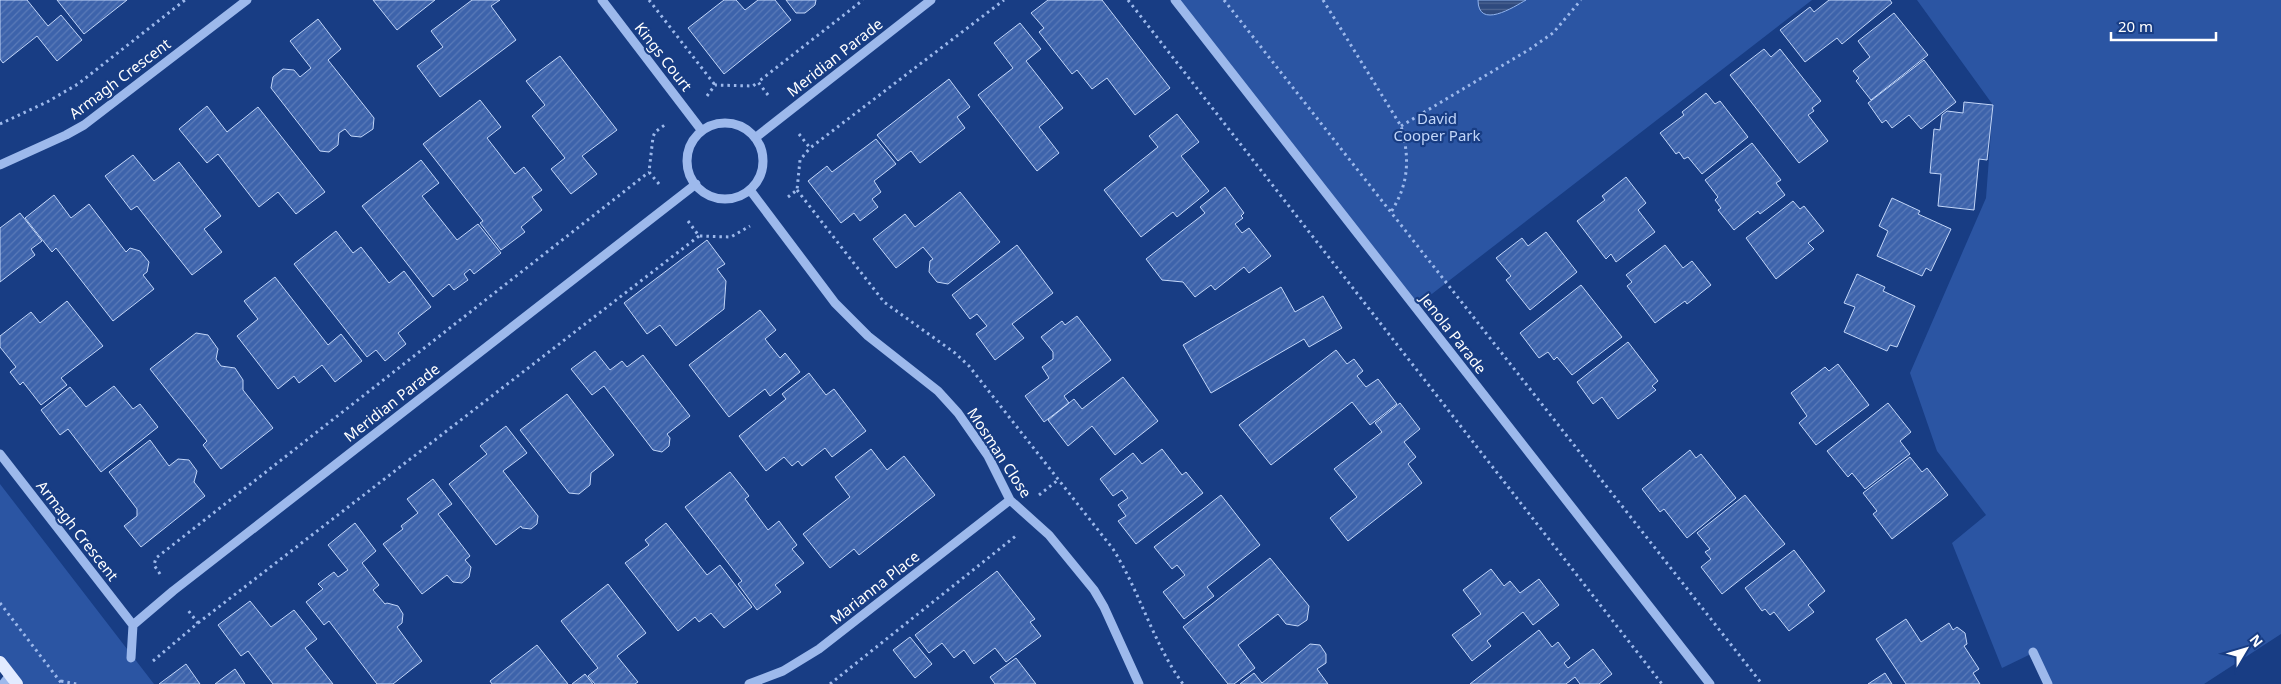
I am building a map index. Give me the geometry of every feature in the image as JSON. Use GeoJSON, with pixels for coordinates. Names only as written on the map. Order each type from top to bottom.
{"type":"FeatureCollection","features":[{"type":"Feature","properties":{"kind":"main road"},"geometry":{"type":"LineString","coordinates":[[0,662],[7,680]]}},
{"type":"Feature","properties":{"kind":"street","name":"Armagh Crescent"},"geometry":{"type":"LineString","coordinates":[[0,165],[84,125],[247,0]]}},
{"type":"Feature","properties":{"kind":"street","name":"Kings Court"},"geometry":{"type":"LineString","coordinates":[[602,0],[702,131]]}},
{"type":"Feature","properties":{"kind":"street","name":"Meridian Parade"},"geometry":{"type":"LineString","coordinates":[[755,138],[931,0]]}},
{"type":"Feature","properties":{"kind":"street","name":"Jenola Parade"},"geometry":{"type":"LineString","coordinates":[[1175,0],[1710,684]]}},
{"type":"Feature","properties":{"kind":"street"},"geometry":{"type":"LineString","coordinates":[[724,123],[747,129],[755,138],[761,148],[762,170],[758,181],[750,190],[740,196],[723,198],[706,193],[696,184],[690,175],[689,151],[694,139],[702,131],[712,125],[724,123]]}},
{"type":"Feature","properties":{"kind":"street","name":"Meridian Parade"},"geometry":{"type":"LineString","coordinates":[[133,625],[173,591],[696,184]]}},
{"type":"Feature","properties":{"kind":"street","name":"Mosman Close"},"geometry":{"type":"LineString","coordinates":[[750,190],[835,303],[868,336],[938,391],[958,413],[988,456],[1010,500],[1050,534],[1094,590],[1104,607],[1139,684]]}},
{"type":"Feature","properties":{"kind":"street","name":"Armagh Crescent"},"geometry":{"type":"LineString","coordinates":[[0,454],[133,625]]}},
{"type":"Feature","properties":{"kind":"street","name":"Marianna Place"},"geometry":{"type":"LineString","coordinates":[[749,684],[783,671],[819,649],[1010,500]]}},
{"type":"Feature","properties":{"kind":"street"},"geometry":{"type":"LineString","coordinates":[[131,658],[133,625]]}},
{"type":"Feature","properties":{"kind":"street"},"geometry":{"type":"LineString","coordinates":[[2034,652],[2048,684]]}},
{"type":"Feature","properties":{"kind":"path"},"geometry":{"type":"LineString","coordinates":[[0,124],[47,102],[78,84],[185,0]]}},
{"type":"Feature","properties":{"kind":"path"},"geometry":{"type":"LineString","coordinates":[[649,0],[715,85]]}},
{"type":"Feature","properties":{"kind":"path"},"geometry":{"type":"LineString","coordinates":[[715,85],[753,86],[864,0]]}},
{"type":"Feature","properties":{"kind":"path"},"geometry":{"type":"LineString","coordinates":[[1004,0],[810,148],[800,160],[797,190],[884,302],[956,353],[969,366],[1113,549],[1168,661],[1183,684]]}},
{"type":"Feature","properties":{"kind":"path"},"geometry":{"type":"LineString","coordinates":[[1128,0],[1662,684]]}},
{"type":"Feature","properties":{"kind":"path"},"geometry":{"type":"LineString","coordinates":[[1224,0],[1762,684]]}},
{"type":"Feature","properties":{"kind":"path"},"geometry":{"type":"LineString","coordinates":[[1323,0],[1401,126],[1406,147],[1405,184],[1401,197],[1392,212]]}},
{"type":"Feature","properties":{"kind":"path"},"geometry":{"type":"LineString","coordinates":[[1401,126],[1537,44],[1565,20],[1580,0]]}},
{"type":"Feature","properties":{"kind":"path"},"geometry":{"type":"LineString","coordinates":[[758,82],[768,95]]}},
{"type":"Feature","properties":{"kind":"path"},"geometry":{"type":"LineString","coordinates":[[706,96],[715,85]]}},
{"type":"Feature","properties":{"kind":"path"},"geometry":{"type":"LineString","coordinates":[[164,579],[154,565],[156,558],[649,172],[653,137],[655,132],[666,124]]}},
{"type":"Feature","properties":{"kind":"path"},"geometry":{"type":"LineString","coordinates":[[800,134],[810,148]]}},
{"type":"Feature","properties":{"kind":"path"},"geometry":{"type":"LineString","coordinates":[[649,172],[662,187]]}},
{"type":"Feature","properties":{"kind":"path"},"geometry":{"type":"LineString","coordinates":[[788,197],[797,190]]}},
{"type":"Feature","properties":{"kind":"path"},"geometry":{"type":"LineString","coordinates":[[688,221],[699,236]]}},
{"type":"Feature","properties":{"kind":"path"},"geometry":{"type":"LineString","coordinates":[[152,662],[198,623],[699,236],[731,237],[750,225]]}},
{"type":"Feature","properties":{"kind":"path"},"geometry":{"type":"LineString","coordinates":[[1034,498],[1058,480]]}},
{"type":"Feature","properties":{"kind":"path"},"geometry":{"type":"LineString","coordinates":[[830,684],[1020,533]]}},
{"type":"Feature","properties":{"kind":"path"},"geometry":{"type":"LineString","coordinates":[[0,603],[61,682],[77,684]]}},
{"type":"Feature","properties":{"kind":"path"},"geometry":{"type":"LineString","coordinates":[[184,607],[198,623]]}},
{"type":"Feature","properties":{"kind":"green space","name":"David Cooper Park"},"geometry":{"type":"Polygon","coordinates":[[[1175,0],[1812,0],[1415,307],[1175,0]]]}},
{"type":"Feature","properties":{"kind":"green space"},"geometry":{"type":"Polygon","coordinates":[[[1917,0],[2281,0],[2281,634],[2204,684],[2048,684],[2033,653],[2002,668],[1952,543],[1986,515],[1937,451],[1910,373],[1986,198],[1993,105],[1917,0]]]}},
{"type":"Feature","properties":{"kind":"green space"},"geometry":{"type":"Polygon","coordinates":[[[0,484],[154,684],[17,684],[0,662],[0,484]]]}},
{"type":"Feature","properties":{"kind":"shaded area"},"geometry":{"type":"Polygon","coordinates":[[[1478,0],[1526,0],[1506,11],[1490,15],[1484,14],[1480,9],[1478,0]]]}},
{"type":"Feature","properties":{"kind":"building"},"geometry":{"type":"Polygon","coordinates":[[[0,0],[27,0],[48,26],[61,15],[82,40],[57,61],[37,36],[3,63],[0,59],[0,0]]]}},
{"type":"Feature","properties":{"kind":"building"},"geometry":{"type":"Polygon","coordinates":[[[57,0],[127,0],[84,34],[57,0]]]}},
{"type":"Feature","properties":{"kind":"building"},"geometry":{"type":"Polygon","coordinates":[[[373,0],[435,0],[397,30],[373,0]]]}},
{"type":"Feature","properties":{"kind":"building"},"geometry":{"type":"Polygon","coordinates":[[[472,0],[500,0],[491,6],[516,40],[440,97],[417,66],[443,47],[431,31],[472,0]]]}},
{"type":"Feature","properties":{"kind":"building"},"geometry":{"type":"Polygon","coordinates":[[[724,0],[736,0],[745,10],[758,0],[775,0],[791,20],[724,74],[688,28],[724,0]]]}},
{"type":"Feature","properties":{"kind":"building"},"geometry":{"type":"Polygon","coordinates":[[[786,0],[816,0],[815,5],[805,13],[796,13],[786,0]]]}},
{"type":"Feature","properties":{"kind":"building"},"geometry":{"type":"Polygon","coordinates":[[[1048,0],[1102,0],[1170,88],[1135,115],[1107,78],[1092,89],[1077,70],[1072,74],[1039,32],[1044,28],[1031,13],[1048,0]]]}},
{"type":"Feature","properties":{"kind":"building"},"geometry":{"type":"Polygon","coordinates":[[[1829,0],[1890,0],[1892,3],[1842,44],[1837,38],[1805,62],[1780,30],[1810,7],[1814,12],[1829,0]]]}},
{"type":"Feature","properties":{"kind":"building"},"geometry":{"type":"Polygon","coordinates":[[[1894,13],[1928,55],[1871,100],[1856,81],[1859,78],[1853,71],[1870,57],[1858,41],[1894,13]]]}},
{"type":"Feature","properties":{"kind":"building"},"geometry":{"type":"Polygon","coordinates":[[[318,19],[341,49],[328,60],[374,118],[373,129],[361,137],[351,136],[345,129],[339,133],[338,145],[329,152],[320,151],[271,88],[273,77],[283,69],[294,70],[300,77],[311,68],[290,41],[318,19]]]}},
{"type":"Feature","properties":{"kind":"building"},"geometry":{"type":"Polygon","coordinates":[[[1020,23],[1041,49],[1026,61],[1063,108],[1039,127],[1059,153],[1037,171],[978,95],[1013,68],[994,43],[1020,23]]]}},
{"type":"Feature","properties":{"kind":"building"},"geometry":{"type":"Polygon","coordinates":[[[1764,49],[1771,57],[1780,49],[1821,101],[1812,108],[1814,111],[1808,115],[1828,141],[1799,163],[1730,75],[1764,49]]]}},
{"type":"Feature","properties":{"kind":"building"},"geometry":{"type":"Polygon","coordinates":[[[560,56],[617,130],[582,156],[597,174],[571,194],[551,169],[565,158],[532,116],[545,105],[526,81],[560,56]]]}},
{"type":"Feature","properties":{"kind":"building"},"geometry":{"type":"Polygon","coordinates":[[[1924,60],[1956,102],[1921,129],[1909,115],[1892,128],[1886,120],[1882,123],[1868,103],[1924,60]]]}},
{"type":"Feature","properties":{"kind":"building"},"geometry":{"type":"Polygon","coordinates":[[[949,79],[970,107],[957,117],[965,128],[920,163],[911,151],[898,161],[877,135],[949,79]]]}},
{"type":"Feature","properties":{"kind":"building"},"geometry":{"type":"Polygon","coordinates":[[[1706,93],[1715,104],[1720,101],[1748,137],[1702,174],[1688,157],[1684,159],[1679,152],[1676,154],[1660,133],[1684,115],[1682,112],[1706,93]]]}},
{"type":"Feature","properties":{"kind":"building"},"geometry":{"type":"Polygon","coordinates":[[[480,100],[501,127],[487,138],[515,174],[524,167],[542,190],[532,197],[542,210],[521,227],[525,232],[501,250],[480,223],[483,221],[423,144],[480,100]]]}},
{"type":"Feature","properties":{"kind":"building"},"geometry":{"type":"Polygon","coordinates":[[[1964,102],[1993,105],[1987,160],[1979,159],[1974,210],[1938,206],[1941,174],[1930,173],[1934,129],[1940,130],[1942,115],[1947,111],[1963,113],[1964,102]]]}},
{"type":"Feature","properties":{"kind":"building"},"geometry":{"type":"Polygon","coordinates":[[[207,106],[227,132],[258,107],[325,192],[296,214],[278,192],[259,207],[218,154],[207,163],[179,129],[207,106]]]}},
{"type":"Feature","properties":{"kind":"building"},"geometry":{"type":"Polygon","coordinates":[[[1177,114],[1199,142],[1181,156],[1209,191],[1177,217],[1173,212],[1141,237],[1104,190],[1158,147],[1149,136],[1177,114]]]}},
{"type":"Feature","properties":{"kind":"building"},"geometry":{"type":"Polygon","coordinates":[[[876,139],[896,164],[874,181],[881,192],[872,199],[878,207],[860,221],[854,213],[841,223],[808,181],[827,166],[832,172],[876,139]]]}},
{"type":"Feature","properties":{"kind":"building"},"geometry":{"type":"Polygon","coordinates":[[[1752,143],[1781,180],[1776,183],[1785,195],[1760,214],[1758,211],[1734,230],[1718,210],[1721,208],[1715,200],[1718,197],[1705,180],[1752,143]]]}},
{"type":"Feature","properties":{"kind":"building"},"geometry":{"type":"Polygon","coordinates":[[[133,155],[154,181],[179,162],[221,216],[204,229],[222,252],[192,275],[137,206],[131,210],[105,176],[133,155]]]}},
{"type":"Feature","properties":{"kind":"building"},"geometry":{"type":"Polygon","coordinates":[[[421,160],[439,183],[422,196],[457,240],[478,224],[501,253],[474,274],[470,269],[464,274],[468,280],[454,290],[449,284],[433,297],[362,206],[421,160]]]}},
{"type":"Feature","properties":{"kind":"building"},"geometry":{"type":"Polygon","coordinates":[[[1626,177],[1646,203],[1638,210],[1655,232],[1616,262],[1611,254],[1606,259],[1577,221],[1605,200],[1602,196],[1626,177]]]}},
{"type":"Feature","properties":{"kind":"building"},"geometry":{"type":"Polygon","coordinates":[[[1225,187],[1244,213],[1241,216],[1243,218],[1235,224],[1242,233],[1249,228],[1271,256],[1249,273],[1244,267],[1215,290],[1211,285],[1195,297],[1183,282],[1162,280],[1146,259],[1205,213],[1200,207],[1225,187]]]}},
{"type":"Feature","properties":{"kind":"building"},"geometry":{"type":"Polygon","coordinates":[[[960,192],[1000,242],[948,284],[937,282],[929,272],[930,261],[933,259],[923,247],[896,268],[873,239],[905,214],[915,227],[960,192]]]}},
{"type":"Feature","properties":{"kind":"building"},"geometry":{"type":"Polygon","coordinates":[[[54,195],[71,218],[89,204],[126,252],[130,248],[140,251],[149,262],[147,272],[143,275],[154,289],[113,321],[56,248],[52,252],[25,218],[54,195]]]}},
{"type":"Feature","properties":{"kind":"building"},"geometry":{"type":"Polygon","coordinates":[[[1892,198],[1920,211],[1918,214],[1951,229],[1931,271],[1926,268],[1922,276],[1877,256],[1888,231],[1879,226],[1892,198]]]}},
{"type":"Feature","properties":{"kind":"building"},"geometry":{"type":"Polygon","coordinates":[[[1793,201],[1800,209],[1804,206],[1824,231],[1808,243],[1814,249],[1776,279],[1746,238],[1793,201]]]}},
{"type":"Feature","properties":{"kind":"building"},"geometry":{"type":"Polygon","coordinates":[[[20,213],[42,241],[31,249],[35,255],[0,282],[0,228],[20,213]]]}},
{"type":"Feature","properties":{"kind":"building"},"geometry":{"type":"Polygon","coordinates":[[[336,231],[353,253],[361,247],[389,283],[404,271],[431,307],[398,333],[406,344],[385,361],[376,350],[367,357],[294,264],[336,231]]]}},
{"type":"Feature","properties":{"kind":"building"},"geometry":{"type":"Polygon","coordinates":[[[1546,232],[1577,272],[1530,310],[1506,280],[1511,276],[1496,258],[1522,238],[1528,246],[1546,232]]]}},
{"type":"Feature","properties":{"kind":"building"},"geometry":{"type":"Polygon","coordinates":[[[707,240],[725,264],[717,269],[726,281],[724,309],[676,346],[660,325],[647,334],[624,303],[707,240]]]}},
{"type":"Feature","properties":{"kind":"building"},"geometry":{"type":"Polygon","coordinates":[[[1017,245],[1053,293],[1012,324],[1024,338],[995,360],[976,334],[987,326],[977,314],[970,319],[952,295],[1017,245]]]}},
{"type":"Feature","properties":{"kind":"building"},"geometry":{"type":"Polygon","coordinates":[[[1665,245],[1683,268],[1692,261],[1711,285],[1687,304],[1685,301],[1655,323],[1627,286],[1632,282],[1626,275],[1665,245]]]}},
{"type":"Feature","properties":{"kind":"building"},"geometry":{"type":"Polygon","coordinates":[[[1857,274],[1885,287],[1883,291],[1915,306],[1897,347],[1890,345],[1887,351],[1844,332],[1855,307],[1844,303],[1857,274]]]}},
{"type":"Feature","properties":{"kind":"building"},"geometry":{"type":"Polygon","coordinates":[[[275,277],[328,345],[341,334],[362,361],[335,382],[322,365],[299,383],[294,376],[278,389],[237,336],[258,319],[244,301],[275,277]]]}},
{"type":"Feature","properties":{"kind":"building"},"geometry":{"type":"Polygon","coordinates":[[[1581,285],[1622,337],[1572,375],[1557,357],[1554,360],[1548,352],[1539,358],[1520,333],[1581,285]]]}},
{"type":"Feature","properties":{"kind":"building"},"geometry":{"type":"Polygon","coordinates":[[[1281,287],[1295,312],[1323,296],[1342,328],[1309,347],[1304,339],[1211,393],[1183,345],[1281,287]]]}},
{"type":"Feature","properties":{"kind":"building"},"geometry":{"type":"Polygon","coordinates":[[[67,301],[103,346],[61,378],[67,385],[41,405],[23,382],[20,385],[10,372],[16,367],[0,347],[0,336],[31,312],[40,323],[67,301]]]}},
{"type":"Feature","properties":{"kind":"building"},"geometry":{"type":"Polygon","coordinates":[[[760,310],[776,330],[765,339],[780,358],[785,353],[800,372],[770,396],[765,389],[729,417],[689,365],[760,310]]]}},
{"type":"Feature","properties":{"kind":"building"},"geometry":{"type":"Polygon","coordinates":[[[1077,316],[1111,360],[1064,396],[1069,403],[1044,422],[1025,396],[1049,378],[1042,367],[1053,359],[1053,352],[1041,337],[1062,321],[1065,325],[1077,316]]]}},
{"type":"Feature","properties":{"kind":"building"},"geometry":{"type":"Polygon","coordinates":[[[196,333],[208,335],[218,349],[216,359],[221,366],[235,368],[243,380],[243,390],[273,428],[221,469],[203,445],[207,441],[150,369],[196,333]]]}},
{"type":"Feature","properties":{"kind":"building"},"geometry":{"type":"Polygon","coordinates":[[[1628,342],[1658,381],[1652,386],[1656,390],[1618,419],[1602,397],[1593,404],[1577,382],[1628,342]]]}},
{"type":"Feature","properties":{"kind":"building"},"geometry":{"type":"Polygon","coordinates":[[[1336,350],[1347,364],[1354,359],[1363,371],[1357,376],[1366,387],[1378,379],[1397,404],[1370,425],[1352,402],[1271,465],[1239,425],[1336,350]]]}},
{"type":"Feature","properties":{"kind":"building"},"geometry":{"type":"Polygon","coordinates":[[[595,351],[610,370],[622,361],[627,367],[643,355],[690,416],[667,434],[670,438],[669,446],[662,452],[653,450],[604,386],[592,395],[571,369],[595,351]]]}},
{"type":"Feature","properties":{"kind":"building"},"geometry":{"type":"Polygon","coordinates":[[[1838,364],[1869,405],[1816,445],[1799,423],[1807,416],[1791,393],[1825,367],[1829,371],[1838,364]]]}},
{"type":"Feature","properties":{"kind":"building"},"geometry":{"type":"Polygon","coordinates":[[[809,373],[826,395],[834,389],[866,431],[832,457],[825,448],[802,466],[798,461],[792,466],[784,457],[766,471],[739,436],[786,399],[782,394],[809,373]]]}},
{"type":"Feature","properties":{"kind":"building"},"geometry":{"type":"Polygon","coordinates":[[[1123,377],[1158,421],[1115,455],[1092,426],[1068,446],[1048,420],[1074,399],[1082,409],[1123,377]]]}},
{"type":"Feature","properties":{"kind":"building"},"geometry":{"type":"Polygon","coordinates":[[[114,386],[133,409],[140,404],[158,427],[101,472],[68,429],[60,435],[41,410],[70,387],[86,407],[114,386]]]}},
{"type":"Feature","properties":{"kind":"building"},"geometry":{"type":"Polygon","coordinates":[[[567,394],[614,455],[591,473],[590,485],[579,494],[569,493],[520,430],[567,394]]]}},
{"type":"Feature","properties":{"kind":"building"},"geometry":{"type":"Polygon","coordinates":[[[1400,403],[1420,429],[1404,442],[1416,457],[1408,464],[1422,483],[1348,541],[1330,518],[1357,497],[1334,469],[1382,432],[1375,423],[1400,403]]]}},
{"type":"Feature","properties":{"kind":"building"},"geometry":{"type":"Polygon","coordinates":[[[1888,403],[1911,432],[1900,441],[1910,454],[1865,489],[1852,473],[1848,477],[1827,451],[1888,403]]]}},
{"type":"Feature","properties":{"kind":"building"},"geometry":{"type":"Polygon","coordinates":[[[506,426],[527,453],[503,471],[538,516],[537,524],[531,529],[522,528],[521,526],[496,545],[449,484],[487,454],[480,446],[506,426]]]}},
{"type":"Feature","properties":{"kind":"building"},"geometry":{"type":"Polygon","coordinates":[[[150,440],[169,466],[178,459],[189,460],[197,471],[194,482],[205,496],[141,547],[124,526],[137,516],[137,509],[109,472],[150,440]]]}},
{"type":"Feature","properties":{"kind":"building"},"geometry":{"type":"Polygon","coordinates":[[[871,449],[887,470],[904,456],[935,495],[859,555],[854,549],[830,568],[803,534],[850,497],[835,477],[871,449]]]}},
{"type":"Feature","properties":{"kind":"building"},"geometry":{"type":"Polygon","coordinates":[[[1162,449],[1182,475],[1186,472],[1203,493],[1136,544],[1118,521],[1126,516],[1118,505],[1128,498],[1122,490],[1113,496],[1100,479],[1133,453],[1142,464],[1162,449]]]}},
{"type":"Feature","properties":{"kind":"building"},"geometry":{"type":"Polygon","coordinates":[[[1690,450],[1696,458],[1701,454],[1736,498],[1687,538],[1664,509],[1660,512],[1642,489],[1690,450]]]}},
{"type":"Feature","properties":{"kind":"building"},"geometry":{"type":"Polygon","coordinates":[[[1910,457],[1922,472],[1927,468],[1948,495],[1892,539],[1873,514],[1877,511],[1863,493],[1910,457]]]}},
{"type":"Feature","properties":{"kind":"building"},"geometry":{"type":"Polygon","coordinates":[[[730,472],[749,496],[745,499],[768,530],[779,521],[797,545],[792,549],[804,563],[775,585],[781,592],[757,610],[738,584],[742,581],[685,507],[730,472]]]}},
{"type":"Feature","properties":{"kind":"building"},"geometry":{"type":"Polygon","coordinates":[[[433,479],[452,504],[438,514],[470,556],[465,560],[471,567],[469,577],[462,583],[453,582],[447,575],[422,594],[383,544],[403,529],[401,526],[418,513],[407,499],[433,479]]]}},
{"type":"Feature","properties":{"kind":"building"},"geometry":{"type":"Polygon","coordinates":[[[1221,495],[1260,545],[1207,587],[1214,596],[1184,619],[1163,592],[1185,575],[1177,565],[1172,569],[1154,547],[1221,495]]]}},
{"type":"Feature","properties":{"kind":"building"},"geometry":{"type":"Polygon","coordinates":[[[1745,495],[1785,544],[1722,594],[1701,567],[1711,559],[1705,552],[1710,549],[1697,533],[1745,495]]]}},
{"type":"Feature","properties":{"kind":"building"},"geometry":{"type":"Polygon","coordinates":[[[355,523],[376,551],[362,563],[379,585],[373,590],[385,604],[398,606],[403,614],[402,623],[397,627],[422,661],[393,684],[377,684],[329,621],[324,625],[306,602],[323,589],[318,584],[334,572],[338,577],[348,570],[328,545],[355,523]]]}},
{"type":"Feature","properties":{"kind":"building"},"geometry":{"type":"Polygon","coordinates":[[[666,523],[707,575],[720,565],[752,607],[724,628],[711,613],[699,622],[695,617],[678,631],[625,563],[649,545],[645,540],[666,523]]]}},
{"type":"Feature","properties":{"kind":"building"},"geometry":{"type":"Polygon","coordinates":[[[1794,550],[1825,591],[1808,605],[1814,612],[1789,631],[1774,612],[1770,615],[1765,609],[1762,611],[1745,588],[1794,550]]]}},
{"type":"Feature","properties":{"kind":"building"},"geometry":{"type":"Polygon","coordinates":[[[1270,558],[1309,606],[1307,620],[1298,626],[1286,624],[1278,614],[1238,645],[1255,668],[1234,684],[1228,684],[1183,627],[1270,558]]]}},
{"type":"Feature","properties":{"kind":"building"},"geometry":{"type":"Polygon","coordinates":[[[1491,569],[1504,586],[1510,581],[1520,593],[1539,579],[1559,605],[1533,625],[1523,612],[1487,641],[1491,646],[1472,661],[1452,635],[1481,614],[1463,590],[1491,569]]]}},
{"type":"Feature","properties":{"kind":"building"},"geometry":{"type":"Polygon","coordinates":[[[997,571],[1035,619],[1030,622],[1041,636],[1006,662],[995,648],[974,664],[964,650],[954,658],[942,643],[929,653],[915,635],[997,571]]]}},
{"type":"Feature","properties":{"kind":"building"},"geometry":{"type":"Polygon","coordinates":[[[608,584],[646,633],[617,656],[638,682],[635,684],[595,684],[588,676],[598,668],[561,621],[608,584]]]}},
{"type":"Feature","properties":{"kind":"building"},"geometry":{"type":"Polygon","coordinates":[[[250,601],[271,627],[294,610],[317,639],[305,648],[333,684],[273,684],[248,651],[241,656],[218,625],[250,601]]]}},
{"type":"Feature","properties":{"kind":"building"},"geometry":{"type":"Polygon","coordinates":[[[1906,619],[1921,642],[1949,623],[1953,630],[1957,627],[1965,633],[1967,644],[1964,646],[1979,669],[1973,673],[1980,684],[1906,684],[1876,639],[1906,619]]]}},
{"type":"Feature","properties":{"kind":"building"},"geometry":{"type":"Polygon","coordinates":[[[1539,630],[1552,647],[1558,642],[1570,658],[1564,663],[1568,668],[1593,649],[1612,674],[1599,684],[1580,684],[1575,677],[1566,684],[1470,684],[1539,630]]]}},
{"type":"Feature","properties":{"kind":"building"},"geometry":{"type":"Polygon","coordinates":[[[910,637],[932,664],[915,678],[893,650],[910,637]]]}},
{"type":"Feature","properties":{"kind":"building"},"geometry":{"type":"Polygon","coordinates":[[[1310,644],[1320,645],[1326,654],[1326,663],[1317,669],[1328,684],[1240,684],[1254,673],[1262,683],[1310,644]]]}},
{"type":"Feature","properties":{"kind":"building"},"geometry":{"type":"Polygon","coordinates":[[[537,645],[568,684],[492,684],[490,681],[537,645]]]}},
{"type":"Feature","properties":{"kind":"building"},"geometry":{"type":"Polygon","coordinates":[[[1016,658],[1036,684],[995,684],[990,677],[1016,658]]]}},
{"type":"Feature","properties":{"kind":"building"},"geometry":{"type":"Polygon","coordinates":[[[186,664],[200,684],[159,684],[186,664]]]}},
{"type":"Feature","properties":{"kind":"building"},"geometry":{"type":"Polygon","coordinates":[[[235,669],[245,684],[215,684],[235,669]]]}},
{"type":"Feature","properties":{"kind":"building"},"geometry":{"type":"Polygon","coordinates":[[[1885,673],[1892,684],[1868,684],[1885,673]]]}},
{"type":"Feature","properties":{"kind":"building"},"geometry":{"type":"Polygon","coordinates":[[[585,674],[593,684],[572,684],[585,674]]]}}]}
